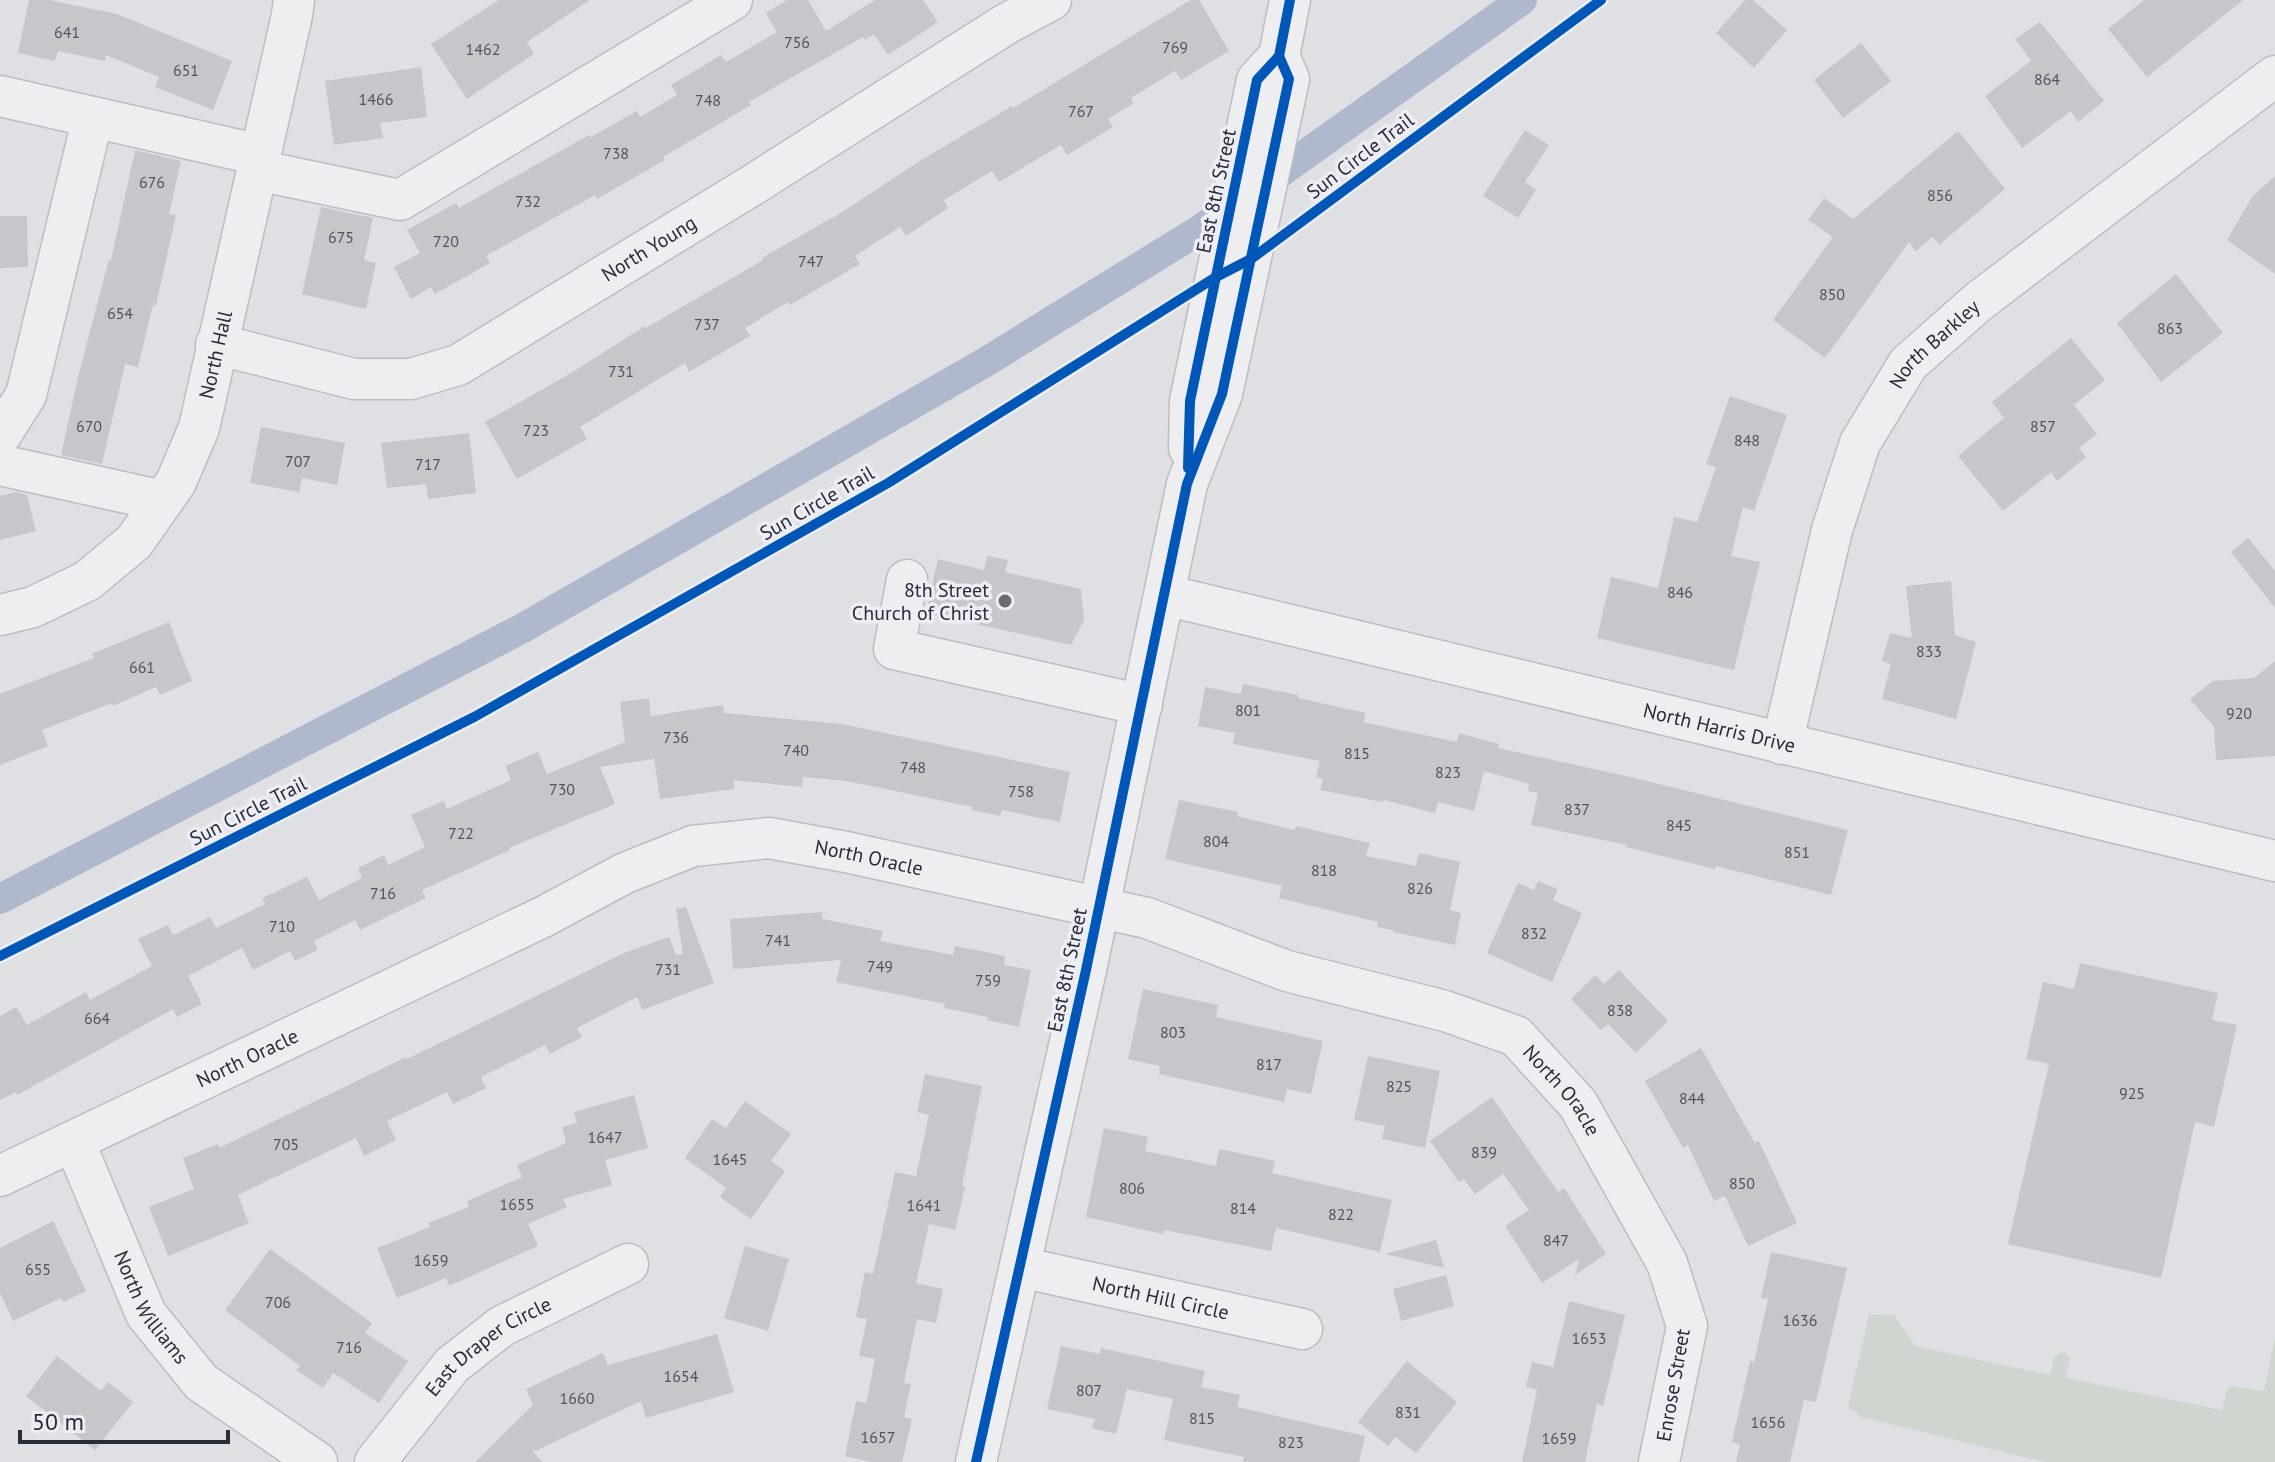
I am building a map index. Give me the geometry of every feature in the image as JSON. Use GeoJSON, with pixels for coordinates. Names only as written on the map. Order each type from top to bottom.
{"type":"FeatureCollection","features":[{"type":"Feature","properties":{"kind":"street","name":"North Hall"},"geometry":{"type":"LineString","coordinates":[[0,615],[33,607],[87,581],[134,542],[176,482],[199,428],[294,0]]}},
{"type":"Feature","properties":{"kind":"street"},"geometry":{"type":"LineString","coordinates":[[0,96],[93,117],[400,200],[732,0]]}},
{"type":"Feature","properties":{"kind":"street","name":"North Young"},"geometry":{"type":"LineString","coordinates":[[216,344],[354,379],[411,379],[458,365],[751,186],[1001,12],[1051,0]]}},
{"type":"Feature","properties":{"kind":"street","name":"East 8th Street"},"geometry":{"type":"LineString","coordinates":[[976,1462],[1099,909],[1187,484],[1222,394],[1237,249],[1237,178],[1257,80],[1279,56],[1290,0]]}},
{"type":"Feature","properties":{"kind":"street","name":"East 8th Street"},"geometry":{"type":"LineString","coordinates":[[1237,249],[1274,149],[1289,79],[1279,56]]}},
{"type":"Feature","properties":{"kind":"street","name":"North Barkley"},"geometry":{"type":"LineString","coordinates":[[1782,744],[1832,530],[1860,443],[1908,364],[1978,302],[2275,76]]}},
{"type":"Feature","properties":{"kind":"street"},"geometry":{"type":"LineString","coordinates":[[0,436],[26,395],[93,117]]}},
{"type":"Feature","properties":{"kind":"street"},"geometry":{"type":"LineString","coordinates":[[0,465],[163,501]]}},
{"type":"Feature","properties":{"kind":"street"},"geometry":{"type":"LineString","coordinates":[[907,580],[894,649],[1142,705]]}},
{"type":"Feature","properties":{"kind":"street","name":"North Harris Drive"},"geometry":{"type":"LineString","coordinates":[[1165,595],[2275,861]]}},
{"type":"Feature","properties":{"kind":"street","name":"North Oracle"},"geometry":{"type":"LineString","coordinates":[[0,1176],[543,917],[625,873],[693,846],[769,838],[1147,918],[1287,971],[1445,1011],[1516,1036],[1578,1104],[1667,1263]]}},
{"type":"Feature","properties":{"kind":"street","name":"North Williams"},"geometry":{"type":"LineString","coordinates":[[74,1141],[146,1314],[201,1382],[317,1462]]}},
{"type":"Feature","properties":{"kind":"street","name":"Enrose Street"},"geometry":{"type":"LineString","coordinates":[[1659,1462],[1687,1326],[1667,1263]]}},
{"type":"Feature","properties":{"kind":"street","name":"East Draper Circle"},"geometry":{"type":"LineString","coordinates":[[375,1462],[452,1365],[502,1326],[628,1264]]}},
{"type":"Feature","properties":{"kind":"street","name":"North Hill Circle"},"geometry":{"type":"LineString","coordinates":[[1020,1267],[1302,1329]]}},
{"type":"Feature","properties":{"kind":"shaded area"},"geometry":{"type":"Polygon","coordinates":[[[1869,1314],[1894,1315],[1915,1346],[2050,1375],[2054,1358],[2065,1353],[2070,1358],[2066,1378],[2222,1410],[2227,1389],[2232,1386],[2264,1391],[2275,1337],[2275,1462],[2045,1462],[1861,1417],[1848,1406],[1869,1314]]]}},
{"type":"Feature","properties":{"kind":"building"},"geometry":{"type":"Polygon","coordinates":[[[29,0],[49,0],[117,14],[232,61],[213,110],[155,87],[159,77],[106,55],[105,61],[58,51],[55,61],[18,53],[29,0]]]}},
{"type":"Feature","properties":{"kind":"building"},"geometry":{"type":"Polygon","coordinates":[[[499,0],[590,0],[527,42],[534,54],[467,99],[431,44],[499,0]]]}},
{"type":"Feature","properties":{"kind":"building"},"geometry":{"type":"Polygon","coordinates":[[[787,0],[808,0],[826,31],[875,0],[923,0],[938,22],[888,55],[874,34],[865,40],[863,37],[749,102],[751,105],[663,157],[665,160],[486,256],[490,263],[435,294],[431,287],[411,299],[394,267],[420,253],[407,230],[456,203],[459,208],[637,111],[640,117],[677,95],[671,85],[721,55],[726,62],[777,32],[766,13],[787,0]]]}},
{"type":"Feature","properties":{"kind":"building"},"geometry":{"type":"Polygon","coordinates":[[[1191,0],[1199,0],[1229,51],[1181,80],[1175,71],[1131,98],[1134,103],[1108,119],[1113,127],[1067,155],[1061,145],[999,182],[992,171],[944,200],[948,208],[906,236],[900,227],[855,256],[860,264],[745,328],[750,336],[689,372],[685,363],[580,427],[587,439],[517,479],[485,422],[763,260],[918,162],[1191,0]]]}},
{"type":"Feature","properties":{"kind":"building"},"geometry":{"type":"Polygon","coordinates":[[[1745,0],[1753,0],[1787,30],[1754,68],[1716,33],[1745,0]]]}},
{"type":"Feature","properties":{"kind":"building"},"geometry":{"type":"Polygon","coordinates":[[[2144,0],[2243,0],[2147,77],[2108,29],[2144,0]]]}},
{"type":"Feature","properties":{"kind":"building"},"geometry":{"type":"Polygon","coordinates":[[[2040,22],[2104,101],[2078,122],[2071,111],[2022,148],[1985,96],[2031,61],[2015,39],[2040,22]]]}},
{"type":"Feature","properties":{"kind":"building"},"geometry":{"type":"Polygon","coordinates":[[[1861,43],[1891,81],[1843,118],[1814,80],[1861,43]]]}},
{"type":"Feature","properties":{"kind":"building"},"geometry":{"type":"Polygon","coordinates":[[[421,67],[427,117],[380,123],[383,138],[334,145],[325,81],[421,67]]]}},
{"type":"Feature","properties":{"kind":"building"},"geometry":{"type":"Polygon","coordinates":[[[1525,130],[1549,145],[1525,182],[1536,190],[1518,218],[1483,196],[1525,130]]]}},
{"type":"Feature","properties":{"kind":"building"},"geometry":{"type":"Polygon","coordinates":[[[1958,131],[2005,189],[1939,245],[1933,237],[1916,251],[1909,242],[1825,358],[1773,320],[1833,237],[1808,220],[1824,198],[1853,219],[1958,131]]]}},
{"type":"Feature","properties":{"kind":"building"},"geometry":{"type":"Polygon","coordinates":[[[135,150],[181,161],[169,214],[176,215],[156,305],[153,305],[138,367],[125,364],[102,464],[61,455],[78,377],[111,260],[135,150]]]}},
{"type":"Feature","properties":{"kind":"building"},"geometry":{"type":"Polygon","coordinates":[[[2275,176],[2275,274],[2227,240],[2252,197],[2275,176]]]}},
{"type":"Feature","properties":{"kind":"building"},"geometry":{"type":"Polygon","coordinates":[[[321,207],[373,218],[364,260],[376,263],[366,309],[302,294],[321,207]]]}},
{"type":"Feature","properties":{"kind":"building"},"geometry":{"type":"Polygon","coordinates":[[[0,216],[27,216],[28,267],[0,268],[0,216]]]}},
{"type":"Feature","properties":{"kind":"building"},"geometry":{"type":"Polygon","coordinates":[[[2176,274],[2223,333],[2161,382],[2117,323],[2176,274]]]}},
{"type":"Feature","properties":{"kind":"building"},"geometry":{"type":"Polygon","coordinates":[[[2071,338],[2105,380],[2074,405],[2097,434],[2079,448],[2086,457],[2057,481],[2051,472],[2003,511],[1958,456],[2004,418],[1992,402],[2071,338]]]}},
{"type":"Feature","properties":{"kind":"building"},"geometry":{"type":"Polygon","coordinates":[[[1730,396],[1787,415],[1754,511],[1743,507],[1731,556],[1760,562],[1734,670],[1597,638],[1611,577],[1658,588],[1674,517],[1697,522],[1716,467],[1706,464],[1730,396]]]}},
{"type":"Feature","properties":{"kind":"building"},"geometry":{"type":"Polygon","coordinates":[[[261,427],[345,443],[337,485],[302,478],[299,492],[250,483],[261,427]]]}},
{"type":"Feature","properties":{"kind":"building"},"geometry":{"type":"Polygon","coordinates":[[[469,433],[476,493],[428,499],[426,484],[387,488],[381,443],[469,433]]]}},
{"type":"Feature","properties":{"kind":"building"},"geometry":{"type":"Polygon","coordinates":[[[16,492],[27,495],[36,531],[0,540],[0,496],[16,492]]]}},
{"type":"Feature","properties":{"kind":"building"},"geometry":{"type":"Polygon","coordinates":[[[2248,538],[2275,571],[2275,608],[2231,552],[2248,538]]]}},
{"type":"Feature","properties":{"kind":"building","name":"8th Street Church of Christ"},"geometry":{"type":"Polygon","coordinates":[[[987,556],[1008,560],[1005,572],[1081,589],[1084,620],[1071,645],[926,613],[938,559],[984,570],[987,556]]]}},
{"type":"Feature","properties":{"kind":"building"},"geometry":{"type":"Polygon","coordinates":[[[1951,581],[1955,635],[1976,642],[1956,719],[1882,699],[1891,664],[1882,661],[1890,633],[1912,638],[1906,586],[1951,581]]]}},
{"type":"Feature","properties":{"kind":"building"},"geometry":{"type":"Polygon","coordinates":[[[169,622],[192,681],[160,695],[156,687],[113,706],[112,703],[42,730],[48,746],[0,765],[0,694],[94,658],[92,654],[169,622]]]}},
{"type":"Feature","properties":{"kind":"building"},"geometry":{"type":"Polygon","coordinates":[[[2275,661],[2275,756],[2216,760],[2214,727],[2190,699],[2213,681],[2254,678],[2275,661]]]}},
{"type":"Feature","properties":{"kind":"building"},"geometry":{"type":"Polygon","coordinates":[[[1243,684],[1366,713],[1363,722],[1457,742],[1459,733],[1499,744],[1498,748],[1848,830],[1831,895],[1531,825],[1538,793],[1528,791],[1529,784],[1484,771],[1474,811],[1438,802],[1435,813],[1384,800],[1320,790],[1323,779],[1316,777],[1320,761],[1233,744],[1235,733],[1198,726],[1205,687],[1241,694],[1243,684]]]}},
{"type":"Feature","properties":{"kind":"building"},"geometry":{"type":"Polygon","coordinates":[[[649,698],[651,716],[723,705],[724,713],[842,724],[1070,772],[1060,822],[1002,810],[1000,816],[972,810],[972,807],[847,781],[803,777],[802,787],[733,780],[735,789],[660,799],[654,759],[600,767],[615,804],[509,848],[422,890],[426,898],[360,930],[355,920],[314,941],[318,950],[295,961],[290,951],[253,970],[242,948],[188,976],[202,1004],[177,1017],[173,1009],[17,1095],[16,1092],[0,1100],[0,1016],[16,1007],[27,1025],[86,992],[90,1000],[152,966],[138,939],[168,925],[173,935],[210,917],[216,928],[265,904],[262,898],[307,877],[319,900],[362,878],[358,868],[384,855],[388,865],[425,847],[411,815],[444,801],[447,809],[511,780],[505,766],[538,752],[547,774],[625,742],[620,702],[649,698]]]}},
{"type":"Feature","properties":{"kind":"building"},"geometry":{"type":"Polygon","coordinates":[[[1179,800],[1238,812],[1237,816],[1295,830],[1296,826],[1370,843],[1366,856],[1416,866],[1419,853],[1460,862],[1450,910],[1461,913],[1455,945],[1393,932],[1377,927],[1378,922],[1279,898],[1282,886],[1165,859],[1179,800]]]}},
{"type":"Feature","properties":{"kind":"building"},"geometry":{"type":"Polygon","coordinates":[[[1538,881],[1558,889],[1553,900],[1582,913],[1552,982],[1487,953],[1518,883],[1534,890],[1538,881]]]}},
{"type":"Feature","properties":{"kind":"building"},"geometry":{"type":"Polygon","coordinates":[[[686,907],[714,983],[642,1010],[637,997],[577,1028],[582,1037],[550,1054],[545,1045],[481,1077],[486,1088],[453,1104],[447,1092],[387,1121],[396,1140],[364,1156],[356,1138],[238,1195],[249,1223],[168,1256],[149,1207],[194,1189],[183,1158],[218,1144],[219,1148],[624,953],[669,937],[676,955],[683,954],[676,909],[686,907]]]}},
{"type":"Feature","properties":{"kind":"building"},"geometry":{"type":"Polygon","coordinates":[[[822,912],[823,919],[883,931],[880,941],[953,955],[955,946],[1005,956],[1004,965],[1031,970],[1019,1027],[944,1008],[945,1004],[836,982],[841,960],[733,969],[730,919],[822,912]]]}},
{"type":"Feature","properties":{"kind":"building"},"geometry":{"type":"Polygon","coordinates":[[[2080,963],[2218,993],[2212,1020],[2237,1025],[2214,1127],[2195,1122],[2161,1278],[2008,1244],[2049,1064],[2026,1059],[2043,982],[2074,989],[2080,963]]]}},
{"type":"Feature","properties":{"kind":"building"},"geometry":{"type":"Polygon","coordinates":[[[1619,970],[1668,1021],[1636,1053],[1608,1024],[1601,1030],[1571,999],[1595,975],[1604,984],[1619,970]]]}},
{"type":"Feature","properties":{"kind":"building"},"geometry":{"type":"Polygon","coordinates":[[[1143,989],[1218,1005],[1216,1017],[1323,1041],[1311,1094],[1287,1089],[1284,1102],[1159,1074],[1160,1066],[1128,1059],[1143,989]]]}},
{"type":"Feature","properties":{"kind":"building"},"geometry":{"type":"Polygon","coordinates":[[[1701,1048],[1755,1143],[1759,1141],[1797,1223],[1748,1246],[1725,1196],[1714,1201],[1688,1145],[1683,1148],[1645,1081],[1701,1048]]]}},
{"type":"Feature","properties":{"kind":"building"},"geometry":{"type":"Polygon","coordinates":[[[1368,1056],[1440,1071],[1425,1148],[1382,1139],[1385,1126],[1354,1120],[1368,1056]]]}},
{"type":"Feature","properties":{"kind":"building"},"geometry":{"type":"Polygon","coordinates":[[[925,1074],[982,1086],[955,1230],[929,1224],[916,1283],[943,1289],[936,1323],[917,1319],[904,1383],[911,1384],[904,1417],[912,1419],[902,1462],[871,1462],[845,1456],[856,1401],[866,1403],[875,1359],[859,1356],[867,1319],[856,1317],[865,1272],[873,1274],[895,1172],[916,1176],[929,1115],[917,1112],[925,1074]]]}},
{"type":"Feature","properties":{"kind":"building"},"geometry":{"type":"Polygon","coordinates":[[[634,1095],[648,1148],[605,1160],[612,1185],[563,1199],[567,1207],[528,1224],[538,1246],[449,1286],[446,1278],[397,1298],[377,1248],[430,1227],[428,1223],[469,1207],[467,1201],[522,1177],[517,1165],[566,1143],[562,1127],[577,1123],[574,1112],[634,1095]]]}},
{"type":"Feature","properties":{"kind":"building"},"geometry":{"type":"Polygon","coordinates":[[[1492,1097],[1558,1192],[1564,1188],[1606,1254],[1575,1275],[1579,1259],[1542,1283],[1505,1226],[1529,1210],[1503,1174],[1475,1194],[1464,1179],[1459,1182],[1430,1141],[1492,1097]]]}},
{"type":"Feature","properties":{"kind":"building"},"geometry":{"type":"Polygon","coordinates":[[[745,1101],[791,1134],[771,1161],[785,1171],[751,1219],[720,1197],[726,1188],[685,1158],[712,1119],[726,1128],[745,1101]]]}},
{"type":"Feature","properties":{"kind":"building"},"geometry":{"type":"Polygon","coordinates":[[[1104,1128],[1148,1137],[1145,1151],[1216,1166],[1219,1149],[1275,1161],[1272,1173],[1392,1200],[1380,1252],[1276,1228],[1271,1251],[1164,1230],[1163,1234],[1086,1217],[1104,1128]]]}},
{"type":"Feature","properties":{"kind":"building"},"geometry":{"type":"Polygon","coordinates":[[[53,1221],[86,1291],[63,1302],[61,1298],[13,1321],[0,1293],[0,1248],[53,1221]]]}},
{"type":"Feature","properties":{"kind":"building"},"geometry":{"type":"Polygon","coordinates":[[[1436,1240],[1444,1268],[1385,1254],[1436,1240]]]}},
{"type":"Feature","properties":{"kind":"building"},"geometry":{"type":"Polygon","coordinates":[[[745,1246],[789,1259],[768,1331],[724,1318],[745,1246]]]}},
{"type":"Feature","properties":{"kind":"building"},"geometry":{"type":"Polygon","coordinates":[[[270,1249],[372,1323],[365,1333],[408,1361],[379,1403],[333,1373],[323,1388],[296,1370],[300,1366],[225,1310],[270,1249]]]}},
{"type":"Feature","properties":{"kind":"building"},"geometry":{"type":"Polygon","coordinates":[[[1771,1252],[1847,1268],[1816,1402],[1804,1400],[1790,1462],[1736,1462],[1740,1444],[1732,1442],[1768,1299],[1761,1298],[1771,1252]]]}},
{"type":"Feature","properties":{"kind":"building"},"geometry":{"type":"Polygon","coordinates":[[[1446,1275],[1454,1306],[1401,1321],[1393,1289],[1446,1275]]]}},
{"type":"Feature","properties":{"kind":"building"},"geometry":{"type":"Polygon","coordinates":[[[1569,1301],[1625,1315],[1603,1406],[1597,1404],[1585,1462],[1522,1462],[1537,1390],[1526,1387],[1532,1362],[1553,1367],[1569,1301]]]}},
{"type":"Feature","properties":{"kind":"building"},"geometry":{"type":"Polygon","coordinates":[[[717,1334],[734,1392],[646,1418],[641,1401],[533,1452],[543,1462],[475,1462],[533,1405],[526,1389],[603,1353],[608,1365],[717,1334]]]}},
{"type":"Feature","properties":{"kind":"building"},"geometry":{"type":"Polygon","coordinates":[[[1061,1346],[1100,1354],[1101,1348],[1205,1371],[1201,1387],[1240,1395],[1237,1407],[1365,1436],[1359,1462],[1243,1462],[1244,1457],[1164,1440],[1173,1399],[1127,1389],[1116,1434],[1092,1428],[1095,1419],[1047,1409],[1061,1346]]]}},
{"type":"Feature","properties":{"kind":"building"},"geometry":{"type":"Polygon","coordinates":[[[57,1356],[101,1391],[108,1382],[133,1402],[95,1450],[26,1396],[57,1356]]]}},
{"type":"Feature","properties":{"kind":"building"},"geometry":{"type":"Polygon","coordinates":[[[1407,1361],[1457,1402],[1416,1453],[1395,1437],[1388,1446],[1358,1422],[1407,1361]]]}},
{"type":"Feature","properties":{"kind":"waterway"},"geometry":{"type":"LineString","coordinates":[[0,899],[523,628],[984,363],[1201,229],[1522,0]]}},
{"type":"Feature","properties":{"kind":"cycle path"},"geometry":{"type":"LineString","coordinates":[[1188,468],[1190,401],[1257,80],[1279,56],[1290,0]]}},
{"type":"Feature","properties":{"kind":"cycle path","name":"Sun Circle Trail"},"geometry":{"type":"LineString","coordinates":[[0,956],[476,716],[888,483],[1216,277],[1251,259],[1601,0]]}},
{"type":"Feature","properties":{"kind":"cycle path"},"geometry":{"type":"LineString","coordinates":[[976,1462],[1086,970],[1187,484],[1222,394],[1289,79],[1279,56]]}},
{"type":"Feature","properties":{"kind":"place","name":"8th Street Church of Christ"},"geometry":{"type":"Point","coordinates":[1005,601]}}]}
